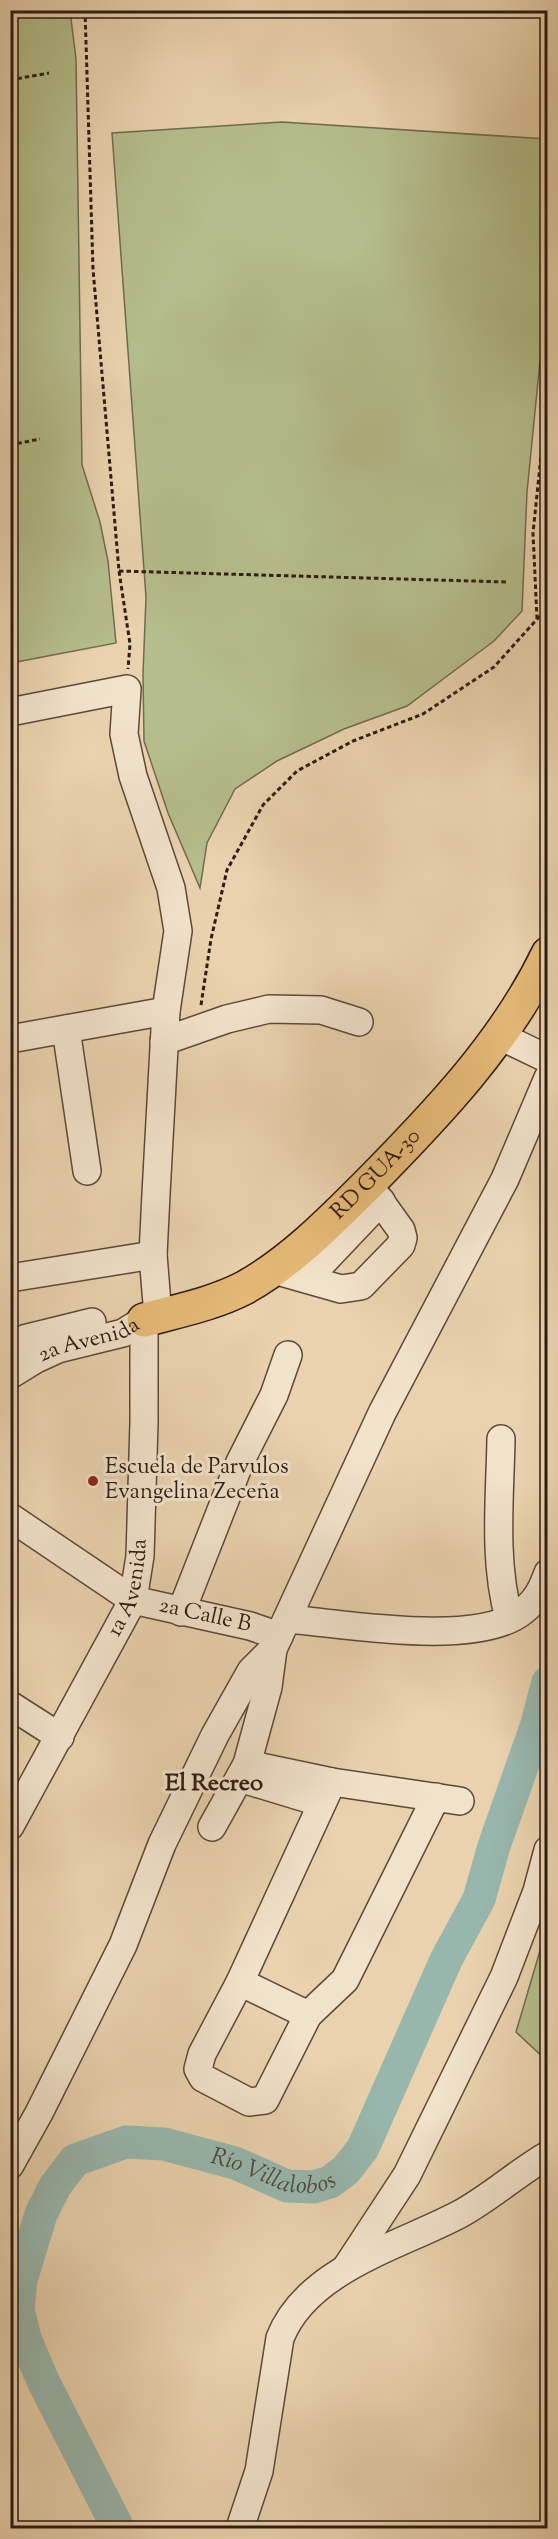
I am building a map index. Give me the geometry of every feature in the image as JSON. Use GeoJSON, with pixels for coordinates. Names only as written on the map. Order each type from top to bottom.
{"type":"FeatureCollection","features":[{"type":"Feature","properties":{"kind":"main road","name":"RD GUA-30"},"geometry":{"type":"LineString","coordinates":[[151,1318],[214,1300],[242,1289],[274,1270],[334,1219],[374,1193],[498,1035],[536,978],[548,954]]}},
{"type":"Feature","properties":{"kind":"street"},"geometry":{"type":"LineString","coordinates":[[10,712],[127,689]]}},
{"type":"Feature","properties":{"kind":"street","name":"1a Avenida"},"geometry":{"type":"LineString","coordinates":[[10,1827],[133,1600],[140,1545],[144,1422],[164,1041],[166,1011],[178,931],[171,888],[133,776],[124,734],[127,689]]}},
{"type":"Feature","properties":{"kind":"street"},"geometry":{"type":"LineString","coordinates":[[164,1041],[198,1031],[227,1018],[269,1010],[321,1010],[359,1022]]}},
{"type":"Feature","properties":{"kind":"street"},"geometry":{"type":"LineString","coordinates":[[10,1039],[166,1011]]}},
{"type":"Feature","properties":{"kind":"street"},"geometry":{"type":"LineString","coordinates":[[66,1029],[87,1171]]}},
{"type":"Feature","properties":{"kind":"street"},"geometry":{"type":"LineString","coordinates":[[498,1035],[548,1059]]}},
{"type":"Feature","properties":{"kind":"street"},"geometry":{"type":"LineString","coordinates":[[212,1827],[244,1771],[268,1687],[280,1634],[326,1530],[382,1413],[505,1179],[548,1078]]}},
{"type":"Feature","properties":{"kind":"street"},"geometry":{"type":"LineString","coordinates":[[274,1270],[341,1289],[361,1286],[401,1245],[403,1238],[401,1230],[374,1193],[307,1279]]}},
{"type":"Feature","properties":{"kind":"street"},"geometry":{"type":"LineString","coordinates":[[10,1278],[153,1254]]}},
{"type":"Feature","properties":{"kind":"street","name":"2a Avenida"},"geometry":{"type":"LineString","coordinates":[[10,1375],[21,1345],[80,1324],[122,1318],[151,1318]]}},
{"type":"Feature","properties":{"kind":"street"},"geometry":{"type":"LineString","coordinates":[[181,1612],[240,1462],[274,1395],[288,1355]]}},
{"type":"Feature","properties":{"kind":"street"},"geometry":{"type":"LineString","coordinates":[[501,1439],[499,1552],[502,1593],[509,1618]]}},
{"type":"Feature","properties":{"kind":"street","name":"2a Calle B"},"geometry":{"type":"LineString","coordinates":[[10,1517],[133,1600],[280,1634],[456,1632],[494,1624],[522,1613],[545,1590]]}},
{"type":"Feature","properties":{"kind":"street"},"geometry":{"type":"LineString","coordinates":[[10,2165],[39,2113],[123,1945],[162,1844],[215,1735],[251,1671],[280,1634]]}},
{"type":"Feature","properties":{"kind":"street"},"geometry":{"type":"LineString","coordinates":[[10,1705],[60,1737]]}},
{"type":"Feature","properties":{"kind":"street"},"geometry":{"type":"LineString","coordinates":[[244,1771],[327,1793],[448,1799],[345,1980],[308,2015],[265,2100],[249,2102],[203,2078],[198,2069],[202,2054],[240,1982],[327,1793]]}},
{"type":"Feature","properties":{"kind":"street"},"geometry":{"type":"LineString","coordinates":[[345,2269],[407,2175],[504,1977],[537,1891],[548,1850]]}},
{"type":"Feature","properties":{"kind":"street"},"geometry":{"type":"LineString","coordinates":[[240,1982],[308,2015]]}},
{"type":"Feature","properties":{"kind":"street"},"geometry":{"type":"LineString","coordinates":[[240,2529],[259,2471],[276,2358],[287,2320],[295,2309],[315,2290],[345,2269],[462,2213],[548,2155]]}},
{"type":"Feature","properties":{"kind":"path"},"geometry":{"type":"LineString","coordinates":[[85,10],[93,269],[119,572],[130,644],[127,689]]}},
{"type":"Feature","properties":{"kind":"path"},"geometry":{"type":"LineString","coordinates":[[10,80],[49,73]]}},
{"type":"Feature","properties":{"kind":"path"},"geometry":{"type":"LineString","coordinates":[[537,619],[533,532],[548,389]]}},
{"type":"Feature","properties":{"kind":"path"},"geometry":{"type":"LineString","coordinates":[[10,445],[40,439]]}},
{"type":"Feature","properties":{"kind":"path"},"geometry":{"type":"LineString","coordinates":[[119,572],[507,582]]}},
{"type":"Feature","properties":{"kind":"path"},"geometry":{"type":"LineString","coordinates":[[198,1031],[211,939],[227,870],[263,805],[297,771],[353,741],[423,714],[494,667],[548,607]]}},
{"type":"Feature","properties":{"kind":"green space"},"geometry":{"type":"Polygon","coordinates":[[[11,10],[70,11],[76,59],[82,465],[100,522],[108,561],[116,643],[11,663],[11,10]]]}},
{"type":"Feature","properties":{"kind":"green space"},"geometry":{"type":"Polygon","coordinates":[[[282,122],[547,139],[547,345],[540,361],[527,492],[522,611],[494,641],[407,706],[344,729],[277,761],[235,789],[207,843],[200,888],[168,813],[144,741],[143,674],[146,597],[112,133],[282,122]]]}},
{"type":"Feature","properties":{"kind":"green space"},"geometry":{"type":"Polygon","coordinates":[[[547,1927],[547,2061],[516,2032],[547,1927]]]}},
{"type":"Feature","properties":{"kind":"waterway","name":"Río Villalobos"},"geometry":{"type":"LineString","coordinates":[[118,2528],[43,2381],[25,2338],[18,2310],[21,2280],[41,2214],[55,2186],[75,2160],[126,2142],[164,2144],[235,2163],[287,2186],[314,2187],[330,2182],[346,2170],[363,2148],[446,1960],[479,1899],[494,1846],[536,1727],[548,1682]]}},
{"type":"Feature","properties":{"kind":"place","name":"Escuela de Parvulos Evangelina Zeceña"},"geometry":{"type":"Point","coordinates":[93,1481]}},
{"type":"Feature","properties":{"kind":"district","name":"El Recreo"},"geometry":{"type":"Point","coordinates":[214,1784]}}]}
